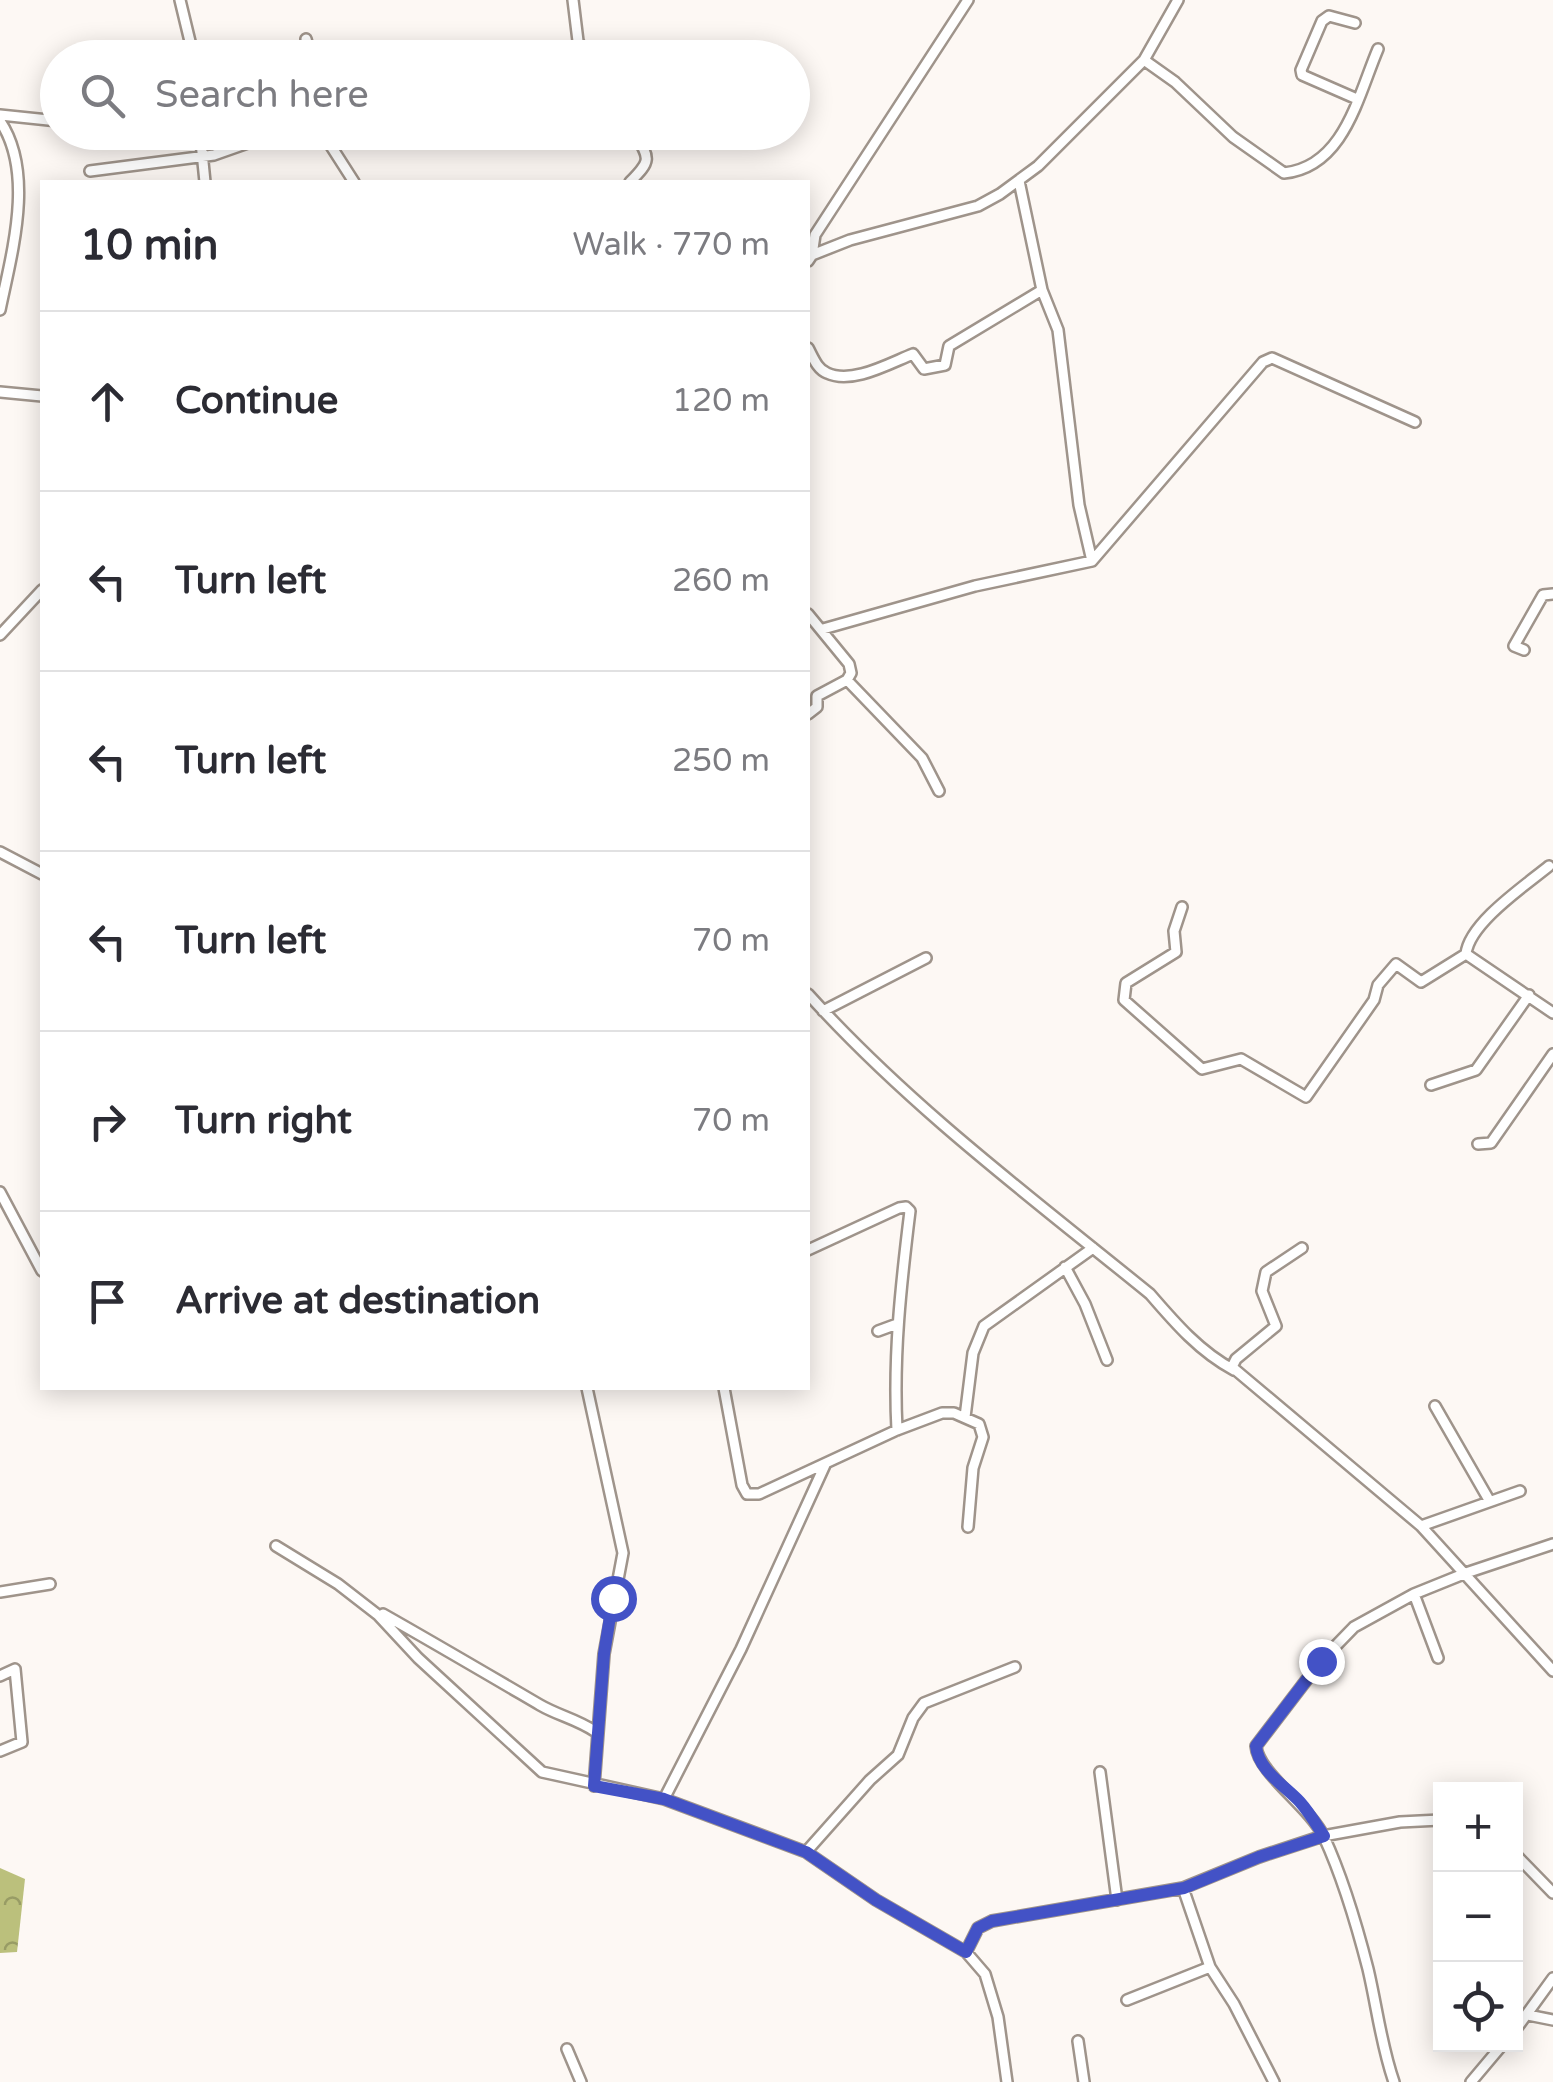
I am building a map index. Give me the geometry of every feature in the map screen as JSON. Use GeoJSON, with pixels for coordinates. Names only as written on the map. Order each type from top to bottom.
{"type":"FeatureCollection","features":[{"type":"Feature","properties":{"kind":"street"},"geometry":{"type":"LineString","coordinates":[[180,0],[190,40]]}},
{"type":"Feature","properties":{"kind":"street"},"geometry":{"type":"LineString","coordinates":[[573,0],[578,40]]}},
{"type":"Feature","properties":{"kind":"street"},"geometry":{"type":"LineString","coordinates":[[810,258],[815,235],[968,0]]}},
{"type":"Feature","properties":{"kind":"street"},"geometry":{"type":"LineString","coordinates":[[810,258],[870,234],[978,206],[1019,181],[1056,150],[1144,60],[1178,0]]}},
{"type":"Feature","properties":{"kind":"street"},"geometry":{"type":"LineString","coordinates":[[1355,23],[1330,16],[1322,21],[1301,70],[1302,76],[1356,99]]}},
{"type":"Feature","properties":{"kind":"street"},"geometry":{"type":"LineString","coordinates":[[1144,60],[1175,82],[1233,137],[1284,174],[1300,172],[1331,152],[1342,136],[1378,49]]}},
{"type":"Feature","properties":{"kind":"street"},"geometry":{"type":"LineString","coordinates":[[0,308],[18,199],[14,153],[0,118],[40,120]]}},
{"type":"Feature","properties":{"kind":"street"},"geometry":{"type":"LineString","coordinates":[[202,150],[205,180]]}},
{"type":"Feature","properties":{"kind":"street"},"geometry":{"type":"LineString","coordinates":[[90,171],[228,150]]}},
{"type":"Feature","properties":{"kind":"street"},"geometry":{"type":"LineString","coordinates":[[334,150],[353,180]]}},
{"type":"Feature","properties":{"kind":"street"},"geometry":{"type":"LineString","coordinates":[[632,180],[647,163],[645,150]]}},
{"type":"Feature","properties":{"kind":"street"},"geometry":{"type":"LineString","coordinates":[[1019,181],[1042,290],[1058,330],[1079,505],[1092,561]]}},
{"type":"Feature","properties":{"kind":"street"},"geometry":{"type":"LineString","coordinates":[[810,352],[818,366],[837,376],[853,376],[913,354],[924,369],[945,365],[949,346],[1042,290]]}},
{"type":"Feature","properties":{"kind":"street"},"geometry":{"type":"LineString","coordinates":[[823,629],[975,586],[1092,561],[1264,362],[1272,358],[1415,422]]}},
{"type":"Feature","properties":{"kind":"street"},"geometry":{"type":"LineString","coordinates":[[0,392],[40,396]]}},
{"type":"Feature","properties":{"kind":"street"},"geometry":{"type":"LineString","coordinates":[[0,635],[40,592]]}},
{"type":"Feature","properties":{"kind":"street"},"geometry":{"type":"LineString","coordinates":[[1524,650],[1514,646],[1543,595],[1553,594]]}},
{"type":"Feature","properties":{"kind":"street"},"geometry":{"type":"LineString","coordinates":[[810,616],[849,664],[851,673],[847,680],[817,696],[817,706],[810,712]]}},
{"type":"Feature","properties":{"kind":"street"},"geometry":{"type":"LineString","coordinates":[[847,680],[922,758],[939,791]]}},
{"type":"Feature","properties":{"kind":"street"},"geometry":{"type":"LineString","coordinates":[[0,852],[40,873]]}},
{"type":"Feature","properties":{"kind":"street"},"geometry":{"type":"LineString","coordinates":[[1466,954],[1467,943],[1508,897],[1549,866]]}},
{"type":"Feature","properties":{"kind":"street"},"geometry":{"type":"LineString","coordinates":[[1182,907],[1174,930],[1176,952],[1126,983],[1124,1000],[1202,1069],[1242,1059],[1306,1097],[1374,1000],[1378,985],[1396,964],[1421,982],[1466,954]]}},
{"type":"Feature","properties":{"kind":"street"},"geometry":{"type":"LineString","coordinates":[[1466,954],[1553,1014]]}},
{"type":"Feature","properties":{"kind":"street"},"geometry":{"type":"LineString","coordinates":[[822,1010],[926,958]]}},
{"type":"Feature","properties":{"kind":"street"},"geometry":{"type":"LineString","coordinates":[[1431,1085],[1476,1070],[1529,995]]}},
{"type":"Feature","properties":{"kind":"street"},"geometry":{"type":"LineString","coordinates":[[810,996],[867,1057],[938,1122],[1150,1294],[1214,1359],[1234,1370],[1421,1526],[1553,1670]]}},
{"type":"Feature","properties":{"kind":"street"},"geometry":{"type":"LineString","coordinates":[[1478,1144],[1491,1144],[1553,1054]]}},
{"type":"Feature","properties":{"kind":"street"},"geometry":{"type":"LineString","coordinates":[[0,1192],[40,1262]]}},
{"type":"Feature","properties":{"kind":"street"},"geometry":{"type":"LineString","coordinates":[[810,1249],[906,1207],[910,1211],[897,1324],[897,1430]]}},
{"type":"Feature","properties":{"kind":"street"},"geometry":{"type":"LineString","coordinates":[[965,1417],[973,1353],[984,1326],[1094,1248]]}},
{"type":"Feature","properties":{"kind":"street"},"geometry":{"type":"LineString","coordinates":[[1234,1370],[1236,1359],[1276,1326],[1262,1291],[1266,1272],[1302,1248]]}},
{"type":"Feature","properties":{"kind":"street"},"geometry":{"type":"LineString","coordinates":[[1066,1268],[1085,1304],[1106,1360]]}},
{"type":"Feature","properties":{"kind":"street"},"geometry":{"type":"LineString","coordinates":[[878,1330],[897,1324]]}},
{"type":"Feature","properties":{"kind":"street"},"geometry":{"type":"LineString","coordinates":[[587,1390],[622,1553],[604,1654],[594,1786]]}},
{"type":"Feature","properties":{"kind":"street"},"geometry":{"type":"LineString","coordinates":[[724,1390],[742,1486],[747,1494],[759,1494],[897,1430],[942,1414],[965,1417],[979,1424],[984,1436],[972,1468],[968,1526]]}},
{"type":"Feature","properties":{"kind":"street"},"geometry":{"type":"LineString","coordinates":[[1435,1406],[1489,1500]]}},
{"type":"Feature","properties":{"kind":"street"},"geometry":{"type":"LineString","coordinates":[[664,1799],[742,1649],[825,1465]]}},
{"type":"Feature","properties":{"kind":"street"},"geometry":{"type":"LineString","coordinates":[[1421,1526],[1520,1492]]}},
{"type":"Feature","properties":{"kind":"street"},"geometry":{"type":"LineString","coordinates":[[1394,2082],[1378,2028],[1368,1968],[1324,1836],[1302,1804],[1266,1769],[1256,1754],[1256,1746],[1338,1641],[1354,1627],[1414,1594],[1553,1544]]}},
{"type":"Feature","properties":{"kind":"street"},"geometry":{"type":"LineString","coordinates":[[276,1546],[363,1603],[444,1646],[546,1708],[573,1717],[596,1732]]}},
{"type":"Feature","properties":{"kind":"street"},"geometry":{"type":"LineString","coordinates":[[0,1592],[50,1584]]}},
{"type":"Feature","properties":{"kind":"street"},"geometry":{"type":"LineString","coordinates":[[1414,1594],[1438,1658]]}},
{"type":"Feature","properties":{"kind":"street"},"geometry":{"type":"LineString","coordinates":[[363,1603],[522,1758],[542,1772],[664,1799],[806,1852],[876,1900],[966,1952],[985,1974],[998,2017],[1008,2082]]}},
{"type":"Feature","properties":{"kind":"street"},"geometry":{"type":"LineString","coordinates":[[806,1852],[870,1780],[898,1756],[913,1718],[924,1703],[1015,1667]]}},
{"type":"Feature","properties":{"kind":"street"},"geometry":{"type":"LineString","coordinates":[[0,1676],[16,1669],[22,1742],[0,1751]]}},
{"type":"Feature","properties":{"kind":"street"},"geometry":{"type":"LineString","coordinates":[[1100,1772],[1117,1900]]}},
{"type":"Feature","properties":{"kind":"street"},"geometry":{"type":"LineString","coordinates":[[966,1952],[978,1928],[992,1921],[1184,1888],[1324,1836],[1400,1822],[1433,1820]]}},
{"type":"Feature","properties":{"kind":"street"},"geometry":{"type":"LineString","coordinates":[[1523,1862],[1553,1893]]}},
{"type":"Feature","properties":{"kind":"street"},"geometry":{"type":"LineString","coordinates":[[1184,1888],[1210,1967],[1274,2082]]}},
{"type":"Feature","properties":{"kind":"street"},"geometry":{"type":"LineString","coordinates":[[1127,2000],[1210,1967]]}},
{"type":"Feature","properties":{"kind":"street"},"geometry":{"type":"LineString","coordinates":[[1523,2021],[1553,1978]]}},
{"type":"Feature","properties":{"kind":"street"},"geometry":{"type":"LineString","coordinates":[[1528,2015],[1553,2020]]}},
{"type":"Feature","properties":{"kind":"street"},"geometry":{"type":"LineString","coordinates":[[1078,2041],[1084,2082]]}},
{"type":"Feature","properties":{"kind":"street"},"geometry":{"type":"LineString","coordinates":[[567,2049],[580,2082]]}},
{"type":"Feature","properties":{"kind":"street"},"geometry":{"type":"LineString","coordinates":[[1471,2082],[1496,2052]]}},
{"type":"Feature","properties":{"kind":"green space"},"geometry":{"type":"Polygon","coordinates":[[[0,1868],[25,1879],[17,1952],[0,1953],[0,1868]]]}},
{"type":"Feature","properties":{"kind":"route"},"geometry":{"type":"LineString","coordinates":[[613,1598],[596,1732],[594,1786],[664,1799],[806,1852],[876,1900],[966,1952],[978,1928],[992,1921],[1184,1888],[1324,1836],[1302,1804],[1256,1754],[1258,1740],[1321,1661]]}}]}
